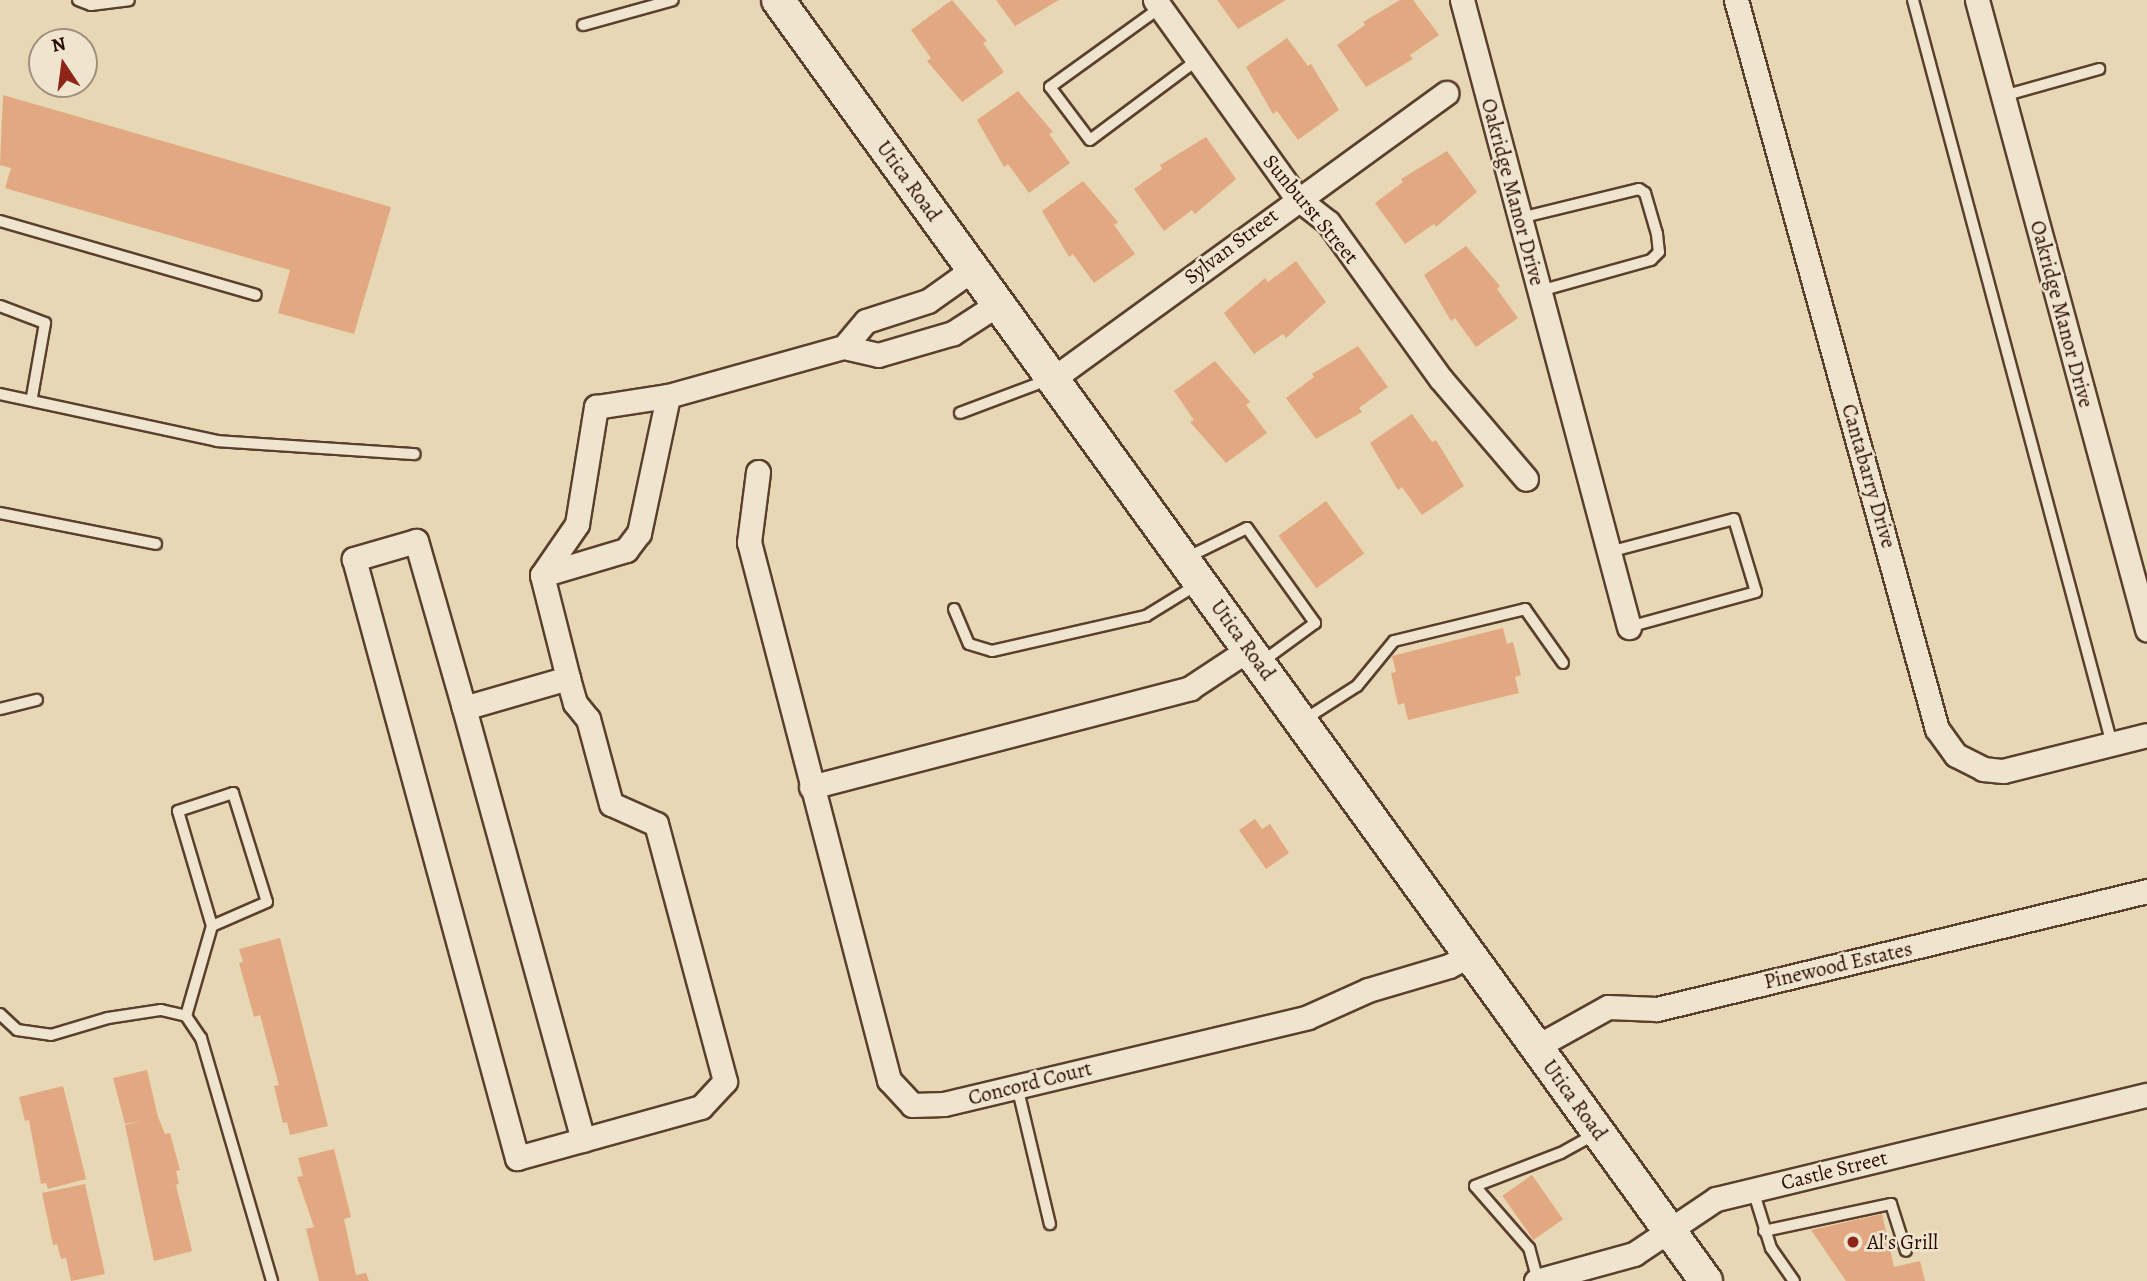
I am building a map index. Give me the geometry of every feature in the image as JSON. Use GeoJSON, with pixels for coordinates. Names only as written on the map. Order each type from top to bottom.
{"type":"FeatureCollection","features":[{"type":"Feature","properties":{"kind":"main road","name":"Utica Road"},"geometry":{"type":"LineString","coordinates":[[781,1],[973,270],[1255,656],[1300,723],[1706,1281]]}},
{"type":"Feature","properties":{"kind":"street","name":"Oakridge Manor Drive"},"geometry":{"type":"LineString","coordinates":[[1462,0],[1629,627]]}},
{"type":"Feature","properties":{"kind":"street","name":"Cantabarry Drive"},"geometry":{"type":"LineString","coordinates":[[1737,0],[1937,729],[1956,755],[1983,769],[2003,771],[2147,735]]}},
{"type":"Feature","properties":{"kind":"street","name":"Oakridge Manor Drive"},"geometry":{"type":"LineString","coordinates":[[1977,0],[2147,629]]}},
{"type":"Feature","properties":{"kind":"street","name":"Sunburst Street"},"geometry":{"type":"LineString","coordinates":[[1158,4],[1196,61],[1297,198],[1328,222],[1441,379],[1525,480]]}},
{"type":"Feature","properties":{"kind":"street","name":"Sylvan Street"},"geometry":{"type":"LineString","coordinates":[[1054,378],[1297,198],[1446,93]]}},
{"type":"Feature","properties":{"kind":"street"},"geometry":{"type":"LineString","coordinates":[[844,347],[866,321],[928,301],[973,270]]}},
{"type":"Feature","properties":{"kind":"street"},"geometry":{"type":"LineString","coordinates":[[583,1140],[416,541],[354,559],[517,1158],[583,1140],[701,1107],[724,1081],[656,824],[611,804],[588,719],[575,704],[541,575],[577,524],[596,407],[668,397],[844,347],[878,355],[953,333],[998,304]]}},
{"type":"Feature","properties":{"kind":"street"},"geometry":{"type":"LineString","coordinates":[[541,575],[626,550],[639,533],[668,397]]}},
{"type":"Feature","properties":{"kind":"street","name":"Concord Court"},"geometry":{"type":"LineString","coordinates":[[758,472],[749,542],[889,1080],[897,1092],[912,1105],[925,1108],[1308,1017],[1368,990],[1449,966],[1470,955]]}},
{"type":"Feature","properties":{"kind":"street"},"geometry":{"type":"LineString","coordinates":[[811,787],[1190,688],[1255,656]]}},
{"type":"Feature","properties":{"kind":"street"},"geometry":{"type":"LineString","coordinates":[[464,708],[568,678]]}},
{"type":"Feature","properties":{"kind":"street","name":"Pinewood Estates"},"geometry":{"type":"LineString","coordinates":[[1536,1047],[1608,1007],[1657,1009],[2147,891]]}},
{"type":"Feature","properties":{"kind":"street","name":"Castle Street"},"geometry":{"type":"LineString","coordinates":[[1537,1281],[1620,1261],[1716,1199],[2147,1095]]}},
{"type":"Feature","properties":{"kind":"lane"},"geometry":{"type":"LineString","coordinates":[[78,0],[91,5],[128,0]]}},
{"type":"Feature","properties":{"kind":"lane"},"geometry":{"type":"LineString","coordinates":[[583,25],[673,0]]}},
{"type":"Feature","properties":{"kind":"lane"},"geometry":{"type":"LineString","coordinates":[[1913,0],[2112,744]]}},
{"type":"Feature","properties":{"kind":"lane"},"geometry":{"type":"LineString","coordinates":[[1158,4],[1050,87],[1090,140],[1196,61]]}},
{"type":"Feature","properties":{"kind":"lane"},"geometry":{"type":"LineString","coordinates":[[2003,96],[2099,69]]}},
{"type":"Feature","properties":{"kind":"lane"},"geometry":{"type":"LineString","coordinates":[[1520,218],[1639,190],[1645,192],[1657,234],[1659,252],[1651,260],[1540,290]]}},
{"type":"Feature","properties":{"kind":"lane"},"geometry":{"type":"LineString","coordinates":[[0,221],[256,295]]}},
{"type":"Feature","properties":{"kind":"lane"},"geometry":{"type":"LineString","coordinates":[[0,306],[45,323],[32,397]]}},
{"type":"Feature","properties":{"kind":"lane"},"geometry":{"type":"LineString","coordinates":[[960,413],[1054,378]]}},
{"type":"Feature","properties":{"kind":"lane"},"geometry":{"type":"LineString","coordinates":[[0,394],[32,397],[217,441],[415,454]]}},
{"type":"Feature","properties":{"kind":"lane"},"geometry":{"type":"LineString","coordinates":[[0,513],[156,544]]}},
{"type":"Feature","properties":{"kind":"lane"},"geometry":{"type":"LineString","coordinates":[[1609,552],[1734,519],[1756,592],[1629,627]]}},
{"type":"Feature","properties":{"kind":"lane"},"geometry":{"type":"LineString","coordinates":[[954,609],[970,644],[992,651],[1146,617],[1193,570],[1247,528],[1315,623],[1255,656]]}},
{"type":"Feature","properties":{"kind":"lane"},"geometry":{"type":"LineString","coordinates":[[1300,723],[1357,686],[1394,641],[1525,609],[1563,663]]}},
{"type":"Feature","properties":{"kind":"lane"},"geometry":{"type":"LineString","coordinates":[[0,709],[37,700]]}},
{"type":"Feature","properties":{"kind":"lane"},"geometry":{"type":"LineString","coordinates":[[186,1016],[212,926],[178,811],[233,793],[267,902],[212,926]]}},
{"type":"Feature","properties":{"kind":"lane"},"geometry":{"type":"LineString","coordinates":[[0,1014],[17,1030],[51,1035],[121,1016],[161,1010],[186,1016],[201,1038],[272,1281]]}},
{"type":"Feature","properties":{"kind":"lane"},"geometry":{"type":"LineString","coordinates":[[1017,1086],[1050,1224]]}},
{"type":"Feature","properties":{"kind":"lane"},"geometry":{"type":"LineString","coordinates":[[1537,1281],[1529,1248],[1475,1186],[1561,1153],[1598,1132]]}},
{"type":"Feature","properties":{"kind":"lane"},"geometry":{"type":"LineString","coordinates":[[1753,1190],[1764,1231],[1794,1281]]}},
{"type":"Feature","properties":{"kind":"lane"},"geometry":{"type":"LineString","coordinates":[[1764,1231],[1891,1204],[1906,1251]]}},
{"type":"Feature","properties":{"kind":"building"},"geometry":{"type":"Polygon","coordinates":[[[952,0],[987,41],[983,43],[1004,72],[962,102],[927,61],[931,58],[911,30],[952,0]]]}},
{"type":"Feature","properties":{"kind":"building"},"geometry":{"type":"Polygon","coordinates":[[[996,0],[1059,0],[1015,26],[996,0]]]}},
{"type":"Feature","properties":{"kind":"building"},"geometry":{"type":"Polygon","coordinates":[[[1217,0],[1286,0],[1238,29],[1217,0]]]}},
{"type":"Feature","properties":{"kind":"building"},"geometry":{"type":"Polygon","coordinates":[[[1400,0],[1413,0],[1439,35],[1410,55],[1413,59],[1366,87],[1337,45],[1365,25],[1363,22],[1400,0]]]}},
{"type":"Feature","properties":{"kind":"building"},"geometry":{"type":"Polygon","coordinates":[[[1287,38],[1308,66],[1311,64],[1339,110],[1298,140],[1277,111],[1273,114],[1246,67],[1287,38]]]}},
{"type":"Feature","properties":{"kind":"building"},"geometry":{"type":"Polygon","coordinates":[[[1018,91],[1053,132],[1049,134],[1070,163],[1029,193],[1008,164],[1004,167],[977,120],[1018,91]]]}},
{"type":"Feature","properties":{"kind":"building"},"geometry":{"type":"Polygon","coordinates":[[[3,95],[391,207],[354,334],[278,313],[290,270],[5,188],[11,168],[0,165],[3,95]]]}},
{"type":"Feature","properties":{"kind":"building"},"geometry":{"type":"Polygon","coordinates":[[[1206,137],[1236,179],[1195,214],[1192,210],[1164,231],[1134,189],[1162,169],[1160,165],[1206,137]]]}},
{"type":"Feature","properties":{"kind":"building"},"geometry":{"type":"Polygon","coordinates":[[[1447,151],[1477,192],[1436,227],[1434,224],[1405,244],[1375,203],[1403,182],[1401,179],[1447,151]]]}},
{"type":"Feature","properties":{"kind":"building"},"geometry":{"type":"Polygon","coordinates":[[[1083,181],[1118,222],[1114,225],[1135,254],[1094,283],[1073,254],[1069,257],[1042,211],[1083,181]]]}},
{"type":"Feature","properties":{"kind":"building"},"geometry":{"type":"Polygon","coordinates":[[[1466,246],[1500,286],[1497,289],[1518,318],[1476,347],[1455,318],[1451,321],[1424,275],[1466,246]]]}},
{"type":"Feature","properties":{"kind":"building"},"geometry":{"type":"Polygon","coordinates":[[[1296,261],[1326,302],[1286,338],[1283,334],[1254,354],[1224,313],[1265,278],[1268,282],[1296,261]]]}},
{"type":"Feature","properties":{"kind":"building"},"geometry":{"type":"Polygon","coordinates":[[[1358,346],[1388,387],[1359,408],[1362,412],[1316,439],[1286,398],[1314,377],[1312,374],[1358,346]]]}},
{"type":"Feature","properties":{"kind":"building"},"geometry":{"type":"Polygon","coordinates":[[[1215,361],[1250,402],[1246,405],[1267,433],[1226,463],[1190,422],[1194,420],[1174,391],[1215,361]]]}},
{"type":"Feature","properties":{"kind":"building"},"geometry":{"type":"Polygon","coordinates":[[[1412,414],[1432,442],[1436,440],[1464,486],[1422,515],[1402,487],[1398,490],[1370,443],[1412,414]]]}},
{"type":"Feature","properties":{"kind":"building"},"geometry":{"type":"Polygon","coordinates":[[[1326,501],[1364,554],[1316,588],[1278,536],[1326,501]]]}},
{"type":"Feature","properties":{"kind":"building"},"geometry":{"type":"Polygon","coordinates":[[[1503,628],[1507,644],[1513,642],[1521,675],[1515,677],[1519,693],[1408,720],[1404,703],[1398,705],[1391,673],[1396,672],[1392,656],[1503,628]]]}},
{"type":"Feature","properties":{"kind":"building"},"geometry":{"type":"Polygon","coordinates":[[[1255,819],[1262,829],[1270,824],[1289,853],[1266,869],[1239,830],[1255,819]]]}},
{"type":"Feature","properties":{"kind":"building"},"geometry":{"type":"Polygon","coordinates":[[[280,938],[328,1126],[290,1135],[287,1122],[283,1123],[274,1086],[279,1085],[260,1015],[254,1017],[239,963],[243,962],[239,949],[280,938]]]}},
{"type":"Feature","properties":{"kind":"building"},"geometry":{"type":"Polygon","coordinates":[[[147,1070],[158,1117],[165,1134],[170,1133],[180,1170],[176,1171],[179,1184],[163,1188],[176,1185],[192,1251],[154,1261],[125,1125],[143,1120],[125,1124],[113,1078],[147,1070]]]}},
{"type":"Feature","properties":{"kind":"building"},"geometry":{"type":"Polygon","coordinates":[[[63,1086],[86,1179],[48,1189],[46,1183],[41,1184],[29,1120],[25,1121],[19,1097],[63,1086]]]}},
{"type":"Feature","properties":{"kind":"building"},"geometry":{"type":"Polygon","coordinates":[[[334,1149],[351,1217],[344,1219],[356,1275],[366,1273],[369,1281],[319,1281],[306,1229],[314,1227],[297,1177],[303,1176],[298,1158],[334,1149]]]}},
{"type":"Feature","properties":{"kind":"building"},"geometry":{"type":"Polygon","coordinates":[[[1532,1175],[1563,1219],[1533,1240],[1503,1196],[1532,1175]]]}},
{"type":"Feature","properties":{"kind":"building"},"geometry":{"type":"Polygon","coordinates":[[[85,1184],[105,1274],[71,1281],[66,1258],[61,1259],[57,1244],[53,1245],[42,1193],[85,1184]]]}},
{"type":"Feature","properties":{"kind":"building","name":"Al's Grill"},"geometry":{"type":"Polygon","coordinates":[[[1882,1214],[1894,1267],[1920,1261],[1925,1281],[1846,1281],[1811,1230],[1882,1214]]]}},
{"type":"Feature","properties":{"kind":"place","name":"Al's Grill"},"geometry":{"type":"Point","coordinates":[1853,1242]}}]}
